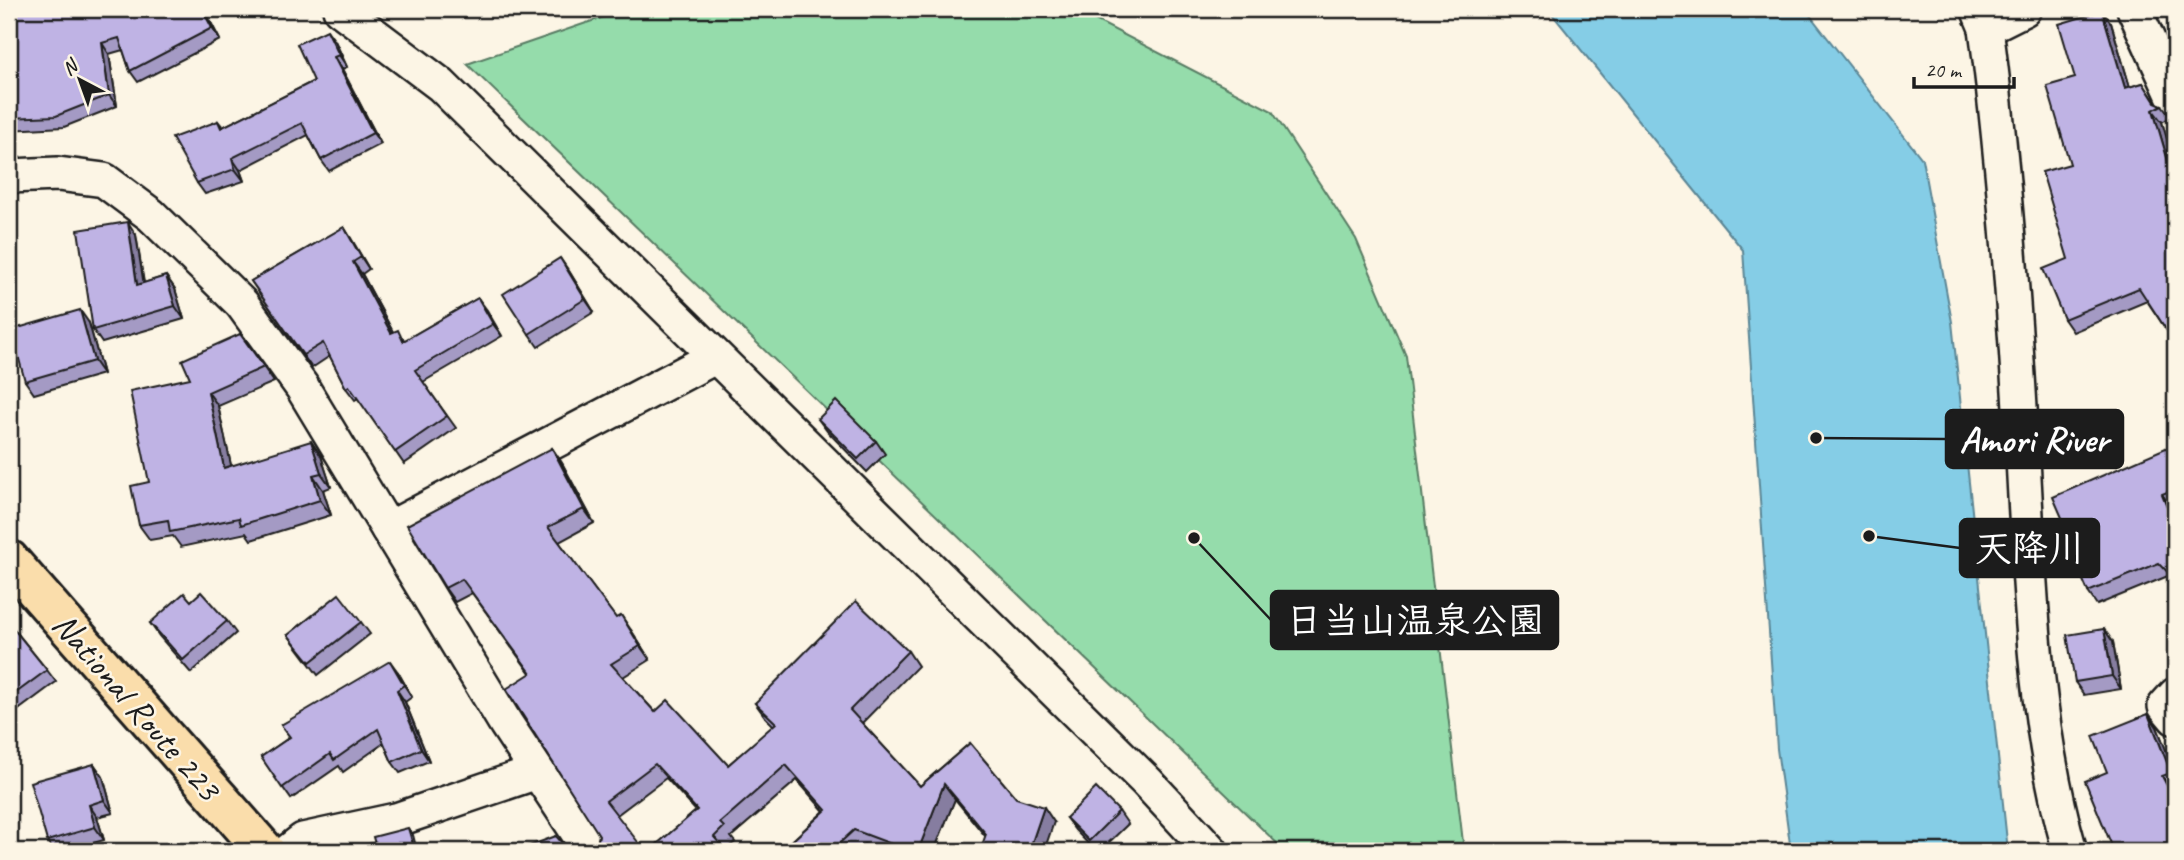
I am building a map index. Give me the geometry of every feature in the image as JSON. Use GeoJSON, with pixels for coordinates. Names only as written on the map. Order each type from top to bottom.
{"type":"FeatureCollection","features":[{"type":"Feature","properties":{"kind":"highway","name":"National Route 223"},"geometry":{"type":"LineString","coordinates":[[9,560],[265,851]]}},
{"type":"Feature","properties":{"kind":"street"},"geometry":{"type":"LineString","coordinates":[[341,9],[441,85],[1147,782],[1211,851]]}},
{"type":"Feature","properties":{"kind":"street"},"geometry":{"type":"LineString","coordinates":[[2024,9],[1982,18],[2004,170],[2032,622],[2053,791],[2070,851]]}},
{"type":"Feature","properties":{"kind":"street"},"geometry":{"type":"LineString","coordinates":[[2134,9],[2175,99]]}},
{"type":"Feature","properties":{"kind":"street"},"geometry":{"type":"LineString","coordinates":[[9,176],[58,174],[104,180],[151,215],[198,258],[242,304],[295,377],[537,772],[590,851]]}},
{"type":"Feature","properties":{"kind":"street"},"geometry":{"type":"LineString","coordinates":[[388,529],[715,357]]}},
{"type":"Feature","properties":{"kind":"street"},"geometry":{"type":"LineString","coordinates":[[2175,695],[2165,706],[2175,718]]}},
{"type":"Feature","properties":{"kind":"street"},"geometry":{"type":"LineString","coordinates":[[289,851],[303,840],[396,820],[537,772]]}},
{"type":"Feature","properties":{"kind":"green space"},"geometry":{"type":"Polygon","coordinates":[[[627,9],[1074,9],[1272,111],[1356,239],[1406,356],[1464,851],[1285,851],[467,64],[627,9]]]}},
{"type":"Feature","properties":{"kind":"water"},"geometry":{"type":"Polygon","coordinates":[[[1548,9],[1805,9],[1922,159],[1952,322],[2008,851],[1791,851],[1777,749],[1743,250],[1548,9]]]}},
{"type":"Feature","properties":{"kind":"building"},"geometry":{"type":"Polygon","coordinates":[[[202,9],[212,28],[130,71],[119,38],[102,43],[109,95],[56,116],[9,118],[9,11],[202,9]]]}},
{"type":"Feature","properties":{"kind":"building"},"geometry":{"type":"Polygon","coordinates":[[[2102,11],[2125,88],[2143,83],[2155,102],[2162,105],[2153,110],[2175,185],[2175,343],[2139,288],[2064,319],[2043,269],[2068,259],[2042,172],[2070,164],[2047,86],[2075,78],[2059,24],[2102,11]]]}},
{"type":"Feature","properties":{"kind":"building"},"geometry":{"type":"Polygon","coordinates":[[[327,30],[339,55],[334,57],[373,133],[321,160],[302,123],[232,158],[235,169],[197,183],[172,138],[218,121],[221,128],[314,81],[297,44],[327,30]]]}},
{"type":"Feature","properties":{"kind":"building"},"geometry":{"type":"Polygon","coordinates":[[[2175,37],[2175,62],[2166,42],[2175,37]]]}},
{"type":"Feature","properties":{"kind":"building"},"geometry":{"type":"Polygon","coordinates":[[[128,222],[137,285],[166,276],[175,306],[93,330],[78,230],[128,222]]]}},
{"type":"Feature","properties":{"kind":"building"},"geometry":{"type":"Polygon","coordinates":[[[344,227],[361,257],[353,262],[391,333],[398,330],[403,341],[478,298],[493,324],[415,370],[447,416],[395,452],[349,386],[346,388],[323,343],[303,355],[251,281],[344,227]]]}},
{"type":"Feature","properties":{"kind":"building"},"geometry":{"type":"Polygon","coordinates":[[[560,258],[585,299],[529,334],[503,294],[560,258]]]}},
{"type":"Feature","properties":{"kind":"building"},"geometry":{"type":"Polygon","coordinates":[[[80,310],[94,361],[25,381],[11,330],[80,310]]]}},
{"type":"Feature","properties":{"kind":"building"},"geometry":{"type":"Polygon","coordinates":[[[240,334],[264,367],[208,392],[224,468],[311,441],[321,473],[313,475],[320,500],[241,525],[239,518],[170,532],[168,520],[139,525],[131,486],[149,482],[130,391],[190,378],[182,360],[240,334]]]}},
{"type":"Feature","properties":{"kind":"building"},"geometry":{"type":"Polygon","coordinates":[[[836,401],[876,441],[858,459],[818,419],[836,401]]]}},
{"type":"Feature","properties":{"kind":"building"},"geometry":{"type":"Polygon","coordinates":[[[2175,444],[2175,489],[2162,494],[2175,526],[2175,580],[2159,563],[2088,592],[2075,561],[2080,559],[2053,497],[2175,444]]]}},
{"type":"Feature","properties":{"kind":"building"},"geometry":{"type":"Polygon","coordinates":[[[552,448],[584,509],[548,527],[616,618],[621,615],[640,646],[611,664],[655,712],[668,700],[728,765],[776,723],[755,703],[856,601],[908,651],[850,710],[920,786],[970,743],[1016,798],[1044,807],[1029,851],[980,851],[986,834],[944,784],[918,851],[910,851],[854,830],[831,851],[781,851],[826,810],[786,765],[720,823],[724,827],[714,837],[722,846],[716,851],[649,851],[697,810],[655,764],[606,801],[645,851],[588,851],[597,846],[599,835],[506,689],[531,673],[462,579],[445,588],[407,525],[552,448]]]}},
{"type":"Feature","properties":{"kind":"building"},"geometry":{"type":"Polygon","coordinates":[[[201,592],[227,621],[183,660],[150,623],[184,593],[191,601],[201,592]]]}},
{"type":"Feature","properties":{"kind":"building"},"geometry":{"type":"Polygon","coordinates":[[[339,594],[361,622],[310,662],[288,635],[339,594]]]}},
{"type":"Feature","properties":{"kind":"building"},"geometry":{"type":"Polygon","coordinates":[[[9,623],[47,670],[9,698],[9,623]]]}},
{"type":"Feature","properties":{"kind":"building"},"geometry":{"type":"Polygon","coordinates":[[[2104,629],[2112,676],[2075,682],[2067,635],[2104,629]]]}},
{"type":"Feature","properties":{"kind":"building"},"geometry":{"type":"Polygon","coordinates":[[[390,661],[404,685],[397,690],[421,749],[392,762],[378,729],[334,760],[330,754],[282,788],[261,757],[290,737],[281,725],[390,661]]]}},
{"type":"Feature","properties":{"kind":"building"},"geometry":{"type":"Polygon","coordinates":[[[2148,714],[2171,773],[2162,776],[2175,801],[2175,851],[2112,851],[2085,781],[2107,772],[2093,736],[2148,714]]]}},
{"type":"Feature","properties":{"kind":"building"},"geometry":{"type":"Polygon","coordinates":[[[94,764],[104,800],[89,805],[95,827],[47,841],[30,782],[94,764]]]}},
{"type":"Feature","properties":{"kind":"building"},"geometry":{"type":"Polygon","coordinates":[[[1096,788],[1119,811],[1089,841],[1066,818],[1096,788]]]}},
{"type":"Feature","properties":{"kind":"building"},"geometry":{"type":"Polygon","coordinates":[[[408,828],[415,851],[377,851],[373,837],[408,828]]]}},
{"type":"Feature","properties":{"kind":"building"},"geometry":{"type":"Polygon","coordinates":[[[556,836],[569,851],[516,851],[556,836]]]}},
{"type":"Feature","properties":{"kind":"place","name":"Amori River"},"geometry":{"type":"Point","coordinates":[1816,438]}},
{"type":"Feature","properties":{"kind":"place","name":"天降川"},"geometry":{"type":"Point","coordinates":[1869,536]}},
{"type":"Feature","properties":{"kind":"place","name":"日当山温泉公園"},"geometry":{"type":"Point","coordinates":[1194,538]}}]}
